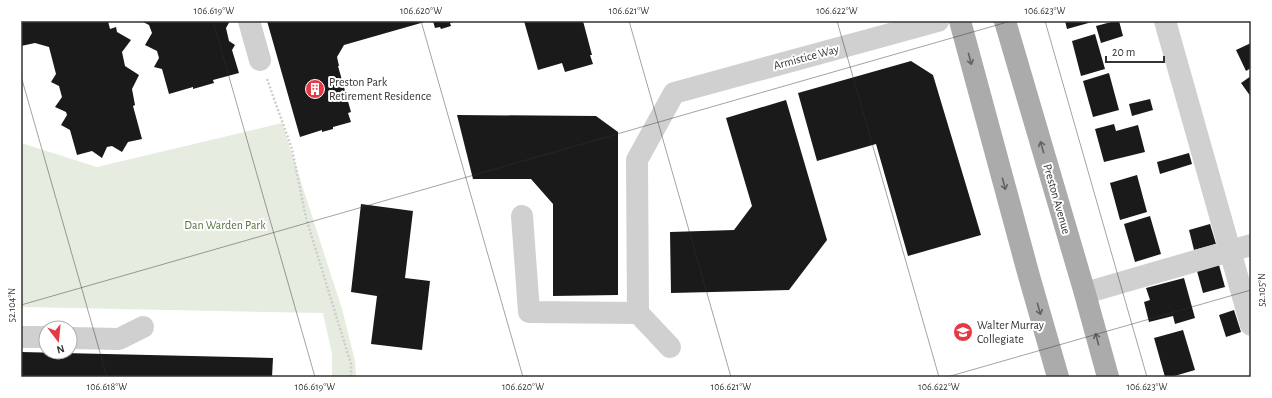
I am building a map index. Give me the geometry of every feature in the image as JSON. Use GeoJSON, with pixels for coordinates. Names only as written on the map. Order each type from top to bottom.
{"type":"FeatureCollection","features":[{"type":"Feature","properties":{"kind":"main road"},"geometry":{"type":"LineString","coordinates":[[960,21],[1058,377]]}},
{"type":"Feature","properties":{"kind":"main road","name":"Preston Avenue"},"geometry":{"type":"LineString","coordinates":[[1005,21],[1085,293],[1108,377]]}},
{"type":"Feature","properties":{"kind":"street"},"geometry":{"type":"LineString","coordinates":[[250,21],[260,60]]}},
{"type":"Feature","properties":{"kind":"street","name":"Armistice Way"},"geometry":{"type":"LineString","coordinates":[[638,313],[637,160],[674,93],[938,21]]}},
{"type":"Feature","properties":{"kind":"street"},"geometry":{"type":"LineString","coordinates":[[1165,21],[1251,324]]}},
{"type":"Feature","properties":{"kind":"street"},"geometry":{"type":"LineString","coordinates":[[522,216],[529,312],[638,313],[670,346]]}},
{"type":"Feature","properties":{"kind":"street"},"geometry":{"type":"LineString","coordinates":[[1085,293],[1251,245]]}},
{"type":"Feature","properties":{"kind":"street"},"geometry":{"type":"LineString","coordinates":[[78,338],[118,339],[143,327]]}},
{"type":"Feature","properties":{"kind":"street"},"geometry":{"type":"LineString","coordinates":[[21,337],[38,337]]}},
{"type":"Feature","properties":{"kind":"path"},"geometry":{"type":"LineString","coordinates":[[260,60],[292,149],[306,218],[351,364],[351,377]]}},
{"type":"Feature","properties":{"kind":"green space","name":"Dan Warden Park"},"geometry":{"type":"Polygon","coordinates":[[[282,123],[342,309],[355,361],[356,377],[332,377],[332,354],[323,313],[21,307],[21,143],[97,167],[282,123]]]}},
{"type":"Feature","properties":{"kind":"building"},"geometry":{"type":"Polygon","coordinates":[[[21,21],[108,21],[110,29],[116,27],[117,32],[131,40],[122,52],[125,66],[139,75],[132,89],[135,105],[133,106],[142,139],[128,142],[122,152],[112,146],[107,147],[102,158],[92,151],[77,155],[70,130],[61,125],[67,115],[66,112],[55,107],[62,97],[59,86],[51,82],[56,74],[49,47],[35,43],[21,46],[21,21]]]}},
{"type":"Feature","properties":{"kind":"building"},"geometry":{"type":"Polygon","coordinates":[[[141,21],[230,21],[226,28],[229,41],[235,45],[232,50],[239,73],[213,80],[214,83],[169,94],[162,69],[154,67],[159,58],[157,51],[145,45],[152,33],[149,25],[141,21]]]}},
{"type":"Feature","properties":{"kind":"building","name":"Preston Park Retirement Residence"},"geometry":{"type":"Polygon","coordinates":[[[267,21],[428,21],[344,45],[337,57],[338,66],[351,112],[348,113],[351,122],[333,127],[333,129],[322,132],[322,130],[300,137],[267,21]]]}},
{"type":"Feature","properties":{"kind":"building"},"geometry":{"type":"Polygon","coordinates":[[[433,21],[456,21],[450,23],[451,26],[441,29],[440,27],[435,28],[433,21]]]}},
{"type":"Feature","properties":{"kind":"building"},"geometry":{"type":"Polygon","coordinates":[[[524,21],[583,21],[593,64],[565,72],[562,63],[538,70],[524,21]]]}},
{"type":"Feature","properties":{"kind":"building"},"geometry":{"type":"Polygon","coordinates":[[[1065,21],[1092,21],[1092,22],[1067,29],[1065,21]]]}},
{"type":"Feature","properties":{"kind":"building"},"geometry":{"type":"Polygon","coordinates":[[[1119,21],[1123,36],[1101,43],[1096,26],[1119,21]]]}},
{"type":"Feature","properties":{"kind":"building"},"geometry":{"type":"Polygon","coordinates":[[[1095,34],[1105,69],[1081,76],[1072,41],[1095,34]]]}},
{"type":"Feature","properties":{"kind":"building"},"geometry":{"type":"Polygon","coordinates":[[[1251,43],[1251,68],[1246,71],[1236,50],[1251,43]]]}},
{"type":"Feature","properties":{"kind":"building"},"geometry":{"type":"Polygon","coordinates":[[[911,61],[933,75],[981,235],[908,256],[876,144],[817,161],[798,93],[911,61]]]}},
{"type":"Feature","properties":{"kind":"building"},"geometry":{"type":"Polygon","coordinates":[[[1109,73],[1119,110],[1093,117],[1083,81],[1109,73]]]}},
{"type":"Feature","properties":{"kind":"building"},"geometry":{"type":"Polygon","coordinates":[[[1251,76],[1251,97],[1241,83],[1251,76]]]}},
{"type":"Feature","properties":{"kind":"building"},"geometry":{"type":"Polygon","coordinates":[[[1150,99],[1153,110],[1132,116],[1129,104],[1150,99]]]}},
{"type":"Feature","properties":{"kind":"building"},"geometry":{"type":"Polygon","coordinates":[[[786,100],[827,240],[789,290],[671,293],[670,232],[734,230],[752,206],[726,118],[786,100]]]}},
{"type":"Feature","properties":{"kind":"building"},"geometry":{"type":"Polygon","coordinates":[[[457,115],[596,116],[618,132],[618,295],[553,296],[553,204],[531,179],[473,179],[457,115]]]}},
{"type":"Feature","properties":{"kind":"building"},"geometry":{"type":"Polygon","coordinates":[[[1114,124],[1116,131],[1138,125],[1145,152],[1104,162],[1095,129],[1114,124]]]}},
{"type":"Feature","properties":{"kind":"building"},"geometry":{"type":"Polygon","coordinates":[[[1189,153],[1192,164],[1160,174],[1157,162],[1189,153]]]}},
{"type":"Feature","properties":{"kind":"building"},"geometry":{"type":"Polygon","coordinates":[[[1137,175],[1147,212],[1120,220],[1110,183],[1137,175]]]}},
{"type":"Feature","properties":{"kind":"building"},"geometry":{"type":"Polygon","coordinates":[[[361,204],[413,211],[405,278],[430,281],[422,350],[371,344],[377,296],[351,292],[361,204]]]}},
{"type":"Feature","properties":{"kind":"building"},"geometry":{"type":"Polygon","coordinates":[[[1150,216],[1161,254],[1135,262],[1124,224],[1150,216]]]}},
{"type":"Feature","properties":{"kind":"building"},"geometry":{"type":"Polygon","coordinates":[[[1210,224],[1216,244],[1194,250],[1189,230],[1210,224]]]}},
{"type":"Feature","properties":{"kind":"building"},"geometry":{"type":"Polygon","coordinates":[[[1219,265],[1225,287],[1203,293],[1197,271],[1219,265]]]}},
{"type":"Feature","properties":{"kind":"building"},"geometry":{"type":"Polygon","coordinates":[[[1184,278],[1195,318],[1175,324],[1173,316],[1149,322],[1144,302],[1150,300],[1146,288],[1184,278]]]}},
{"type":"Feature","properties":{"kind":"building"},"geometry":{"type":"Polygon","coordinates":[[[1234,310],[1241,332],[1226,337],[1219,315],[1234,310]]]}},
{"type":"Feature","properties":{"kind":"building"},"geometry":{"type":"Polygon","coordinates":[[[1183,330],[1195,370],[1171,377],[1165,377],[1154,338],[1183,330]]]}},
{"type":"Feature","properties":{"kind":"building"},"geometry":{"type":"Polygon","coordinates":[[[21,352],[38,352],[38,360],[78,360],[78,353],[273,358],[272,377],[21,377],[21,352]]]}},
{"type":"Feature","properties":{"kind":"place","name":"Preston Park Retirement Residence"},"geometry":{"type":"Point","coordinates":[315,89]}},
{"type":"Feature","properties":{"kind":"place","name":"Walter Murray Collegiate"},"geometry":{"type":"Point","coordinates":[963,332]}}]}
